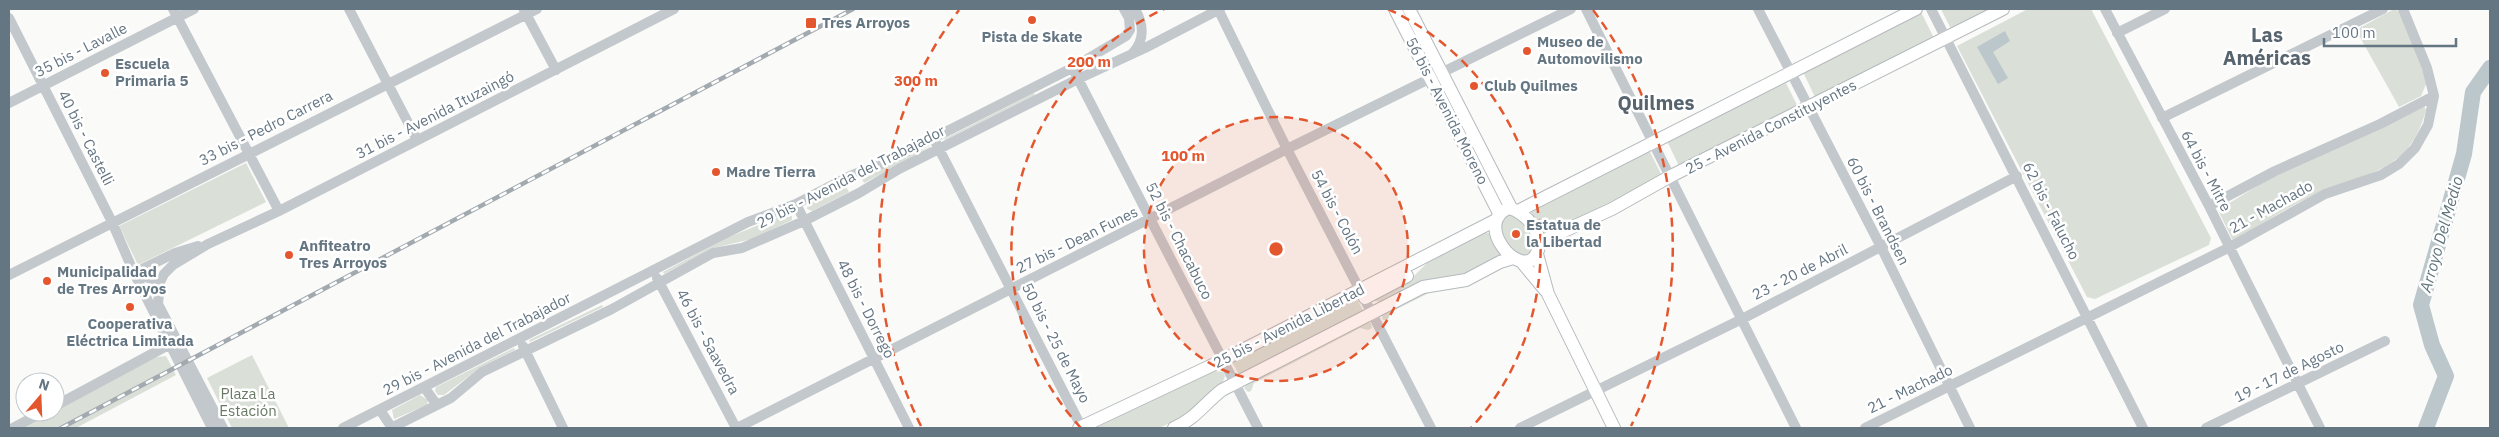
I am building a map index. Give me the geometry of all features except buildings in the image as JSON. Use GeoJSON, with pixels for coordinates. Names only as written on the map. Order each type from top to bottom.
{"type":"FeatureCollection","features":[{"type":"Feature","properties":{"kind":"main road","name":"56 bis - Avenida Moreno"},"geometry":{"type":"LineString","coordinates":[[1395,9],[1436,76]]}},
{"type":"Feature","properties":{"kind":"main road","name":"56 bis - Avenida Moreno"},"geometry":{"type":"LineString","coordinates":[[1408,9],[1436,76],[1506,213]]}},
{"type":"Feature","properties":{"kind":"main road"},"geometry":{"type":"LineString","coordinates":[[1548,294],[1499,240],[1496,231],[1506,213],[1791,73],[1916,9]]}},
{"type":"Feature","properties":{"kind":"main road","name":"25 - Avenida Constituyentes"},"geometry":{"type":"LineString","coordinates":[[1517,260],[1529,261],[1537,248],[1669,177],[1808,109],[2003,9]]}},
{"type":"Feature","properties":{"kind":"main road"},"geometry":{"type":"LineString","coordinates":[[1506,213],[1533,226],[1548,294],[1614,428]]}},
{"type":"Feature","properties":{"kind":"main road","name":"25 bis - Avenida Libertad"},"geometry":{"type":"LineString","coordinates":[[1081,428],[1363,294],[1418,260],[1506,213]]}},
{"type":"Feature","properties":{"kind":"main road","name":"25 bis - Avenida Libertad"},"geometry":{"type":"LineString","coordinates":[[1174,428],[1192,418],[1210,400],[1235,383],[1423,287],[1466,280],[1500,262],[1517,260]]}},
{"type":"Feature","properties":{"kind":"street","name":"35 bis - Lavalle"},"geometry":{"type":"LineString","coordinates":[[9,103],[44,86],[175,13],[194,9]]}},
{"type":"Feature","properties":{"kind":"street"},"geometry":{"type":"LineString","coordinates":[[349,9],[417,140]]}},
{"type":"Feature","properties":{"kind":"street","name":"33 bis - Pedro Carrera"},"geometry":{"type":"LineString","coordinates":[[9,274],[250,153],[525,11],[537,9]]}},
{"type":"Feature","properties":{"kind":"street","name":"31 bis - Avenida Ituzaingó"},"geometry":{"type":"LineString","coordinates":[[160,282],[164,274],[173,266],[208,244],[279,211],[674,9]]}},
{"type":"Feature","properties":{"kind":"street","name":"29 bis - Avenida del Trabajador"},"geometry":{"type":"LineString","coordinates":[[343,428],[606,296],[748,222],[796,204],[850,176],[886,162],[1072,68],[1126,36],[1130,30],[1129,18],[1124,9]]}},
{"type":"Feature","properties":{"kind":"street"},"geometry":{"type":"LineString","coordinates":[[1120,40],[1130,54],[1142,38],[1142,30],[1135,9]]}},
{"type":"Feature","properties":{"kind":"street","name":"29 bis - Avenida del Trabajador"},"geometry":{"type":"LineString","coordinates":[[392,428],[451,398],[482,372],[612,309],[713,253],[747,246],[804,221],[940,149],[1219,9]]}},
{"type":"Feature","properties":{"kind":"street","name":"54 bis - Colón"},"geometry":{"type":"LineString","coordinates":[[1219,9],[1287,149],[1374,313],[1431,428]]}},
{"type":"Feature","properties":{"kind":"street","name":"27 bis - Dean Funes"},"geometry":{"type":"LineString","coordinates":[[736,428],[1287,149],[1571,9]]}},
{"type":"Feature","properties":{"kind":"street"},"geometry":{"type":"LineString","coordinates":[[1586,9],[1796,428]]}},
{"type":"Feature","properties":{"kind":"street","name":"60 bis - Brandsen"},"geometry":{"type":"LineString","coordinates":[[1758,9],[1881,247],[1970,428]]}},
{"type":"Feature","properties":{"kind":"street","name":"62 bis - Falucho"},"geometry":{"type":"LineString","coordinates":[[1931,9],[2017,176],[2142,428]]}},
{"type":"Feature","properties":{"kind":"street","name":"64 bis - Mitre"},"geometry":{"type":"LineString","coordinates":[[2104,9],[2209,206],[2228,248],[2320,428]]}},
{"type":"Feature","properties":{"kind":"street"},"geometry":{"type":"LineString","coordinates":[[2117,33],[2165,9]]}},
{"type":"Feature","properties":{"kind":"street"},"geometry":{"type":"LineString","coordinates":[[2162,118],[2383,9]]}},
{"type":"Feature","properties":{"kind":"street"},"geometry":{"type":"LineString","coordinates":[[2403,9],[2427,68],[2434,96]]}},
{"type":"Feature","properties":{"kind":"street"},"geometry":{"type":"LineString","coordinates":[[525,11],[556,70]]}},
{"type":"Feature","properties":{"kind":"street"},"geometry":{"type":"LineString","coordinates":[[175,13],[279,211]]}},
{"type":"Feature","properties":{"kind":"street","name":"40 bis - Castelli"},"geometry":{"type":"LineString","coordinates":[[9,18],[112,222],[134,273],[200,395],[223,428]]}},
{"type":"Feature","properties":{"kind":"street","name":"52 bis - Chacabuco"},"geometry":{"type":"LineString","coordinates":[[1072,68],[1152,219],[1258,428]]}},
{"type":"Feature","properties":{"kind":"street"},"geometry":{"type":"LineString","coordinates":[[1037,85],[1044,97]]}},
{"type":"Feature","properties":{"kind":"street","name":"21 - Machado"},"geometry":{"type":"LineString","coordinates":[[2209,206],[2275,171],[2380,124],[2434,96]]}},
{"type":"Feature","properties":{"kind":"street","name":"21 - Machado"},"geometry":{"type":"LineString","coordinates":[[1865,428],[2087,316],[2228,248],[2325,194],[2381,175],[2399,164],[2415,148],[2428,125],[2434,96]]}},
{"type":"Feature","properties":{"kind":"street","name":"50 bis - 25 de Mayo"},"geometry":{"type":"LineString","coordinates":[[932,138],[940,149],[1012,289],[1081,428]]}},
{"type":"Feature","properties":{"kind":"street"},"geometry":{"type":"LineString","coordinates":[[850,176],[859,193]]}},
{"type":"Feature","properties":{"kind":"street","name":"23 - 20 de Abril"},"geometry":{"type":"LineString","coordinates":[[1520,428],[1742,319],[2017,176]]}},
{"type":"Feature","properties":{"kind":"street","name":"48 bis - Dorrego"},"geometry":{"type":"LineString","coordinates":[[796,204],[909,428]]}},
{"type":"Feature","properties":{"kind":"street","name":"31 bis - Avenida Ituzaingó"},"geometry":{"type":"LineString","coordinates":[[134,273],[175,253],[208,244]]}},
{"type":"Feature","properties":{"kind":"street","name":"46 bis - Saavedra"},"geometry":{"type":"LineString","coordinates":[[652,271],[736,428]]}},
{"type":"Feature","properties":{"kind":"street"},"geometry":{"type":"LineString","coordinates":[[134,273],[160,282]]}},
{"type":"Feature","properties":{"kind":"street","name":"40 bis - Castelli"},"geometry":{"type":"LineString","coordinates":[[160,282],[158,304],[173,343]]}},
{"type":"Feature","properties":{"kind":"street"},"geometry":{"type":"LineString","coordinates":[[606,296],[612,309]]}},
{"type":"Feature","properties":{"kind":"street"},"geometry":{"type":"LineString","coordinates":[[520,339],[563,428]]}},
{"type":"Feature","properties":{"kind":"street","name":"19 - 17 de Agosto"},"geometry":{"type":"LineString","coordinates":[[2206,428],[2299,385],[2385,341]]}},
{"type":"Feature","properties":{"kind":"street"},"geometry":{"type":"LineString","coordinates":[[65,401],[173,343]]}},
{"type":"Feature","properties":{"kind":"street"},"geometry":{"type":"LineString","coordinates":[[424,387],[438,406]]}},
{"type":"Feature","properties":{"kind":"street","name":"40 bis - Castelli"},"geometry":{"type":"LineString","coordinates":[[200,395],[212,428]]}},
{"type":"Feature","properties":{"kind":"street"},"geometry":{"type":"LineString","coordinates":[[380,410],[392,428]]}},
{"type":"Feature","properties":{"kind":"street"},"geometry":{"type":"LineString","coordinates":[[12,428],[24,422]]}},
{"type":"Feature","properties":{"kind":"green space"},"geometry":{"type":"Polygon","coordinates":[[[1941,9],[1991,9],[1951,29],[1941,9]]]}},
{"type":"Feature","properties":{"kind":"green space"},"geometry":{"type":"Polygon","coordinates":[[[2028,9],[2091,9],[2211,238],[2209,245],[2095,299],[2087,297],[1957,46],[2028,9]]]}},
{"type":"Feature","properties":{"kind":"green space"},"geometry":{"type":"Polygon","coordinates":[[[2394,9],[2400,12],[2427,82],[2421,96],[2399,107],[2356,30],[2394,9]]]}},
{"type":"Feature","properties":{"kind":"green space"},"geometry":{"type":"Polygon","coordinates":[[[1921,12],[1934,38],[1815,97],[1803,72],[1921,12]]]}},
{"type":"Feature","properties":{"kind":"green space"},"geometry":{"type":"Polygon","coordinates":[[[1786,83],[1799,109],[1679,166],[1667,141],[1786,83]]]}},
{"type":"Feature","properties":{"kind":"green space"},"geometry":{"type":"Polygon","coordinates":[[[1034,93],[1035,95],[944,139],[1034,93]]]}},
{"type":"Feature","properties":{"kind":"green space"},"geometry":{"type":"Polygon","coordinates":[[[2424,106],[2426,110],[2418,132],[2408,148],[2395,160],[2381,169],[2300,202],[2233,241],[2218,210],[2267,180],[2424,106]]]}},
{"type":"Feature","properties":{"kind":"green space"},"geometry":{"type":"Polygon","coordinates":[[[930,147],[864,183],[861,177],[930,147]]]}},
{"type":"Feature","properties":{"kind":"green space"},"geometry":{"type":"Polygon","coordinates":[[[1649,150],[1662,176],[1543,236],[1530,210],[1649,150]]]}},
{"type":"Feature","properties":{"kind":"green space"},"geometry":{"type":"Polygon","coordinates":[[[246,163],[266,202],[138,265],[119,226],[246,163]]]}},
{"type":"Feature","properties":{"kind":"green space"},"geometry":{"type":"Polygon","coordinates":[[[845,185],[849,192],[812,211],[807,209],[808,204],[845,185]]]}},
{"type":"Feature","properties":{"kind":"green space"},"geometry":{"type":"Polygon","coordinates":[[[788,213],[792,216],[792,220],[752,239],[713,248],[664,274],[663,272],[729,237],[788,213]]]}},
{"type":"Feature","properties":{"kind":"green space"},"geometry":{"type":"Polygon","coordinates":[[[1504,214],[1517,214],[1527,228],[1532,243],[1529,254],[1523,256],[1505,238],[1501,226],[1504,214]]]}},
{"type":"Feature","properties":{"kind":"green space"},"geometry":{"type":"Polygon","coordinates":[[[1482,233],[1491,233],[1501,256],[1465,274],[1431,280],[1381,302],[1374,301],[1373,299],[1414,276],[1429,261],[1482,233]]]}},
{"type":"Feature","properties":{"kind":"green space"},"geometry":{"type":"Polygon","coordinates":[[[1448,287],[1448,289],[1429,293],[1391,312],[1387,321],[1382,319],[1383,313],[1424,293],[1448,287]]]}},
{"type":"Feature","properties":{"kind":"green space"},"geometry":{"type":"Polygon","coordinates":[[[1357,299],[1364,312],[1239,375],[1232,362],[1357,299]]]}},
{"type":"Feature","properties":{"kind":"green space"},"geometry":{"type":"Polygon","coordinates":[[[602,305],[603,307],[530,342],[529,340],[602,305]]]}},
{"type":"Feature","properties":{"kind":"green space"},"geometry":{"type":"Polygon","coordinates":[[[1368,322],[1371,323],[1372,328],[1368,330],[1360,328],[1254,383],[1251,391],[1248,392],[1244,388],[1248,383],[1368,322]]]}},
{"type":"Feature","properties":{"kind":"green space"},"geometry":{"type":"Polygon","coordinates":[[[514,348],[515,350],[481,367],[444,395],[438,395],[435,391],[436,387],[514,348]]]}},
{"type":"Feature","properties":{"kind":"green space","name":"Plaza La Estación"},"geometry":{"type":"Polygon","coordinates":[[[252,355],[289,428],[232,428],[207,378],[252,355]]]}},
{"type":"Feature","properties":{"kind":"green space"},"geometry":{"type":"Polygon","coordinates":[[[166,356],[176,375],[76,428],[24,428],[35,422],[65,422],[65,405],[150,358],[166,356]]]}},
{"type":"Feature","properties":{"kind":"green space"},"geometry":{"type":"Polygon","coordinates":[[[1214,371],[1223,372],[1225,376],[1222,384],[1186,416],[1159,428],[1095,428],[1214,371]]]}},
{"type":"Feature","properties":{"kind":"green space"},"geometry":{"type":"Polygon","coordinates":[[[420,395],[428,400],[427,405],[394,419],[392,410],[420,395]]]}},
{"type":"Feature","properties":{"kind":"shaded area"},"geometry":{"type":"Polygon","coordinates":[[[2005,31],[2010,41],[1993,52],[2008,78],[1998,84],[1977,47],[2005,31]]]}},
{"type":"Feature","properties":{"kind":"waterway","name":"Arroyo Del Medio"},"geometry":{"type":"LineString","coordinates":[[2426,428],[2446,376],[2432,345],[2421,305],[2464,154],[2473,92],[2490,68]]}},
{"type":"Feature","properties":{"kind":"railway"},"geometry":{"type":"LineString","coordinates":[[61,428],[853,9]]}},
{"type":"Feature","properties":{"kind":"place","name":"Pista de Skate"},"geometry":{"type":"Point","coordinates":[1032,20]}},
{"type":"Feature","properties":{"kind":"place","name":"Tres Arroyos"},"geometry":{"type":"Point","coordinates":[811,23]}},
{"type":"Feature","properties":{"kind":"place","name":"Museo de Automovilismo"},"geometry":{"type":"Point","coordinates":[1527,51]}},
{"type":"Feature","properties":{"kind":"place","name":"Escuela Primaria 5"},"geometry":{"type":"Point","coordinates":[105,73]}},
{"type":"Feature","properties":{"kind":"place","name":"Club Quilmes"},"geometry":{"type":"Point","coordinates":[1474,86]}},
{"type":"Feature","properties":{"kind":"place","name":"Madre Tierra"},"geometry":{"type":"Point","coordinates":[716,172]}},
{"type":"Feature","properties":{"kind":"place","name":"Estatua de la Libertad"},"geometry":{"type":"Point","coordinates":[1516,234]}},
{"type":"Feature","properties":{"kind":"place","name":"Anfiteatro Tres Arroyos"},"geometry":{"type":"Point","coordinates":[289,255]}},
{"type":"Feature","properties":{"kind":"place","name":"Municipalidad de Tres Arroyos"},"geometry":{"type":"Point","coordinates":[47,281]}},
{"type":"Feature","properties":{"kind":"place","name":"Cooperativa Eléctrica Limitada"},"geometry":{"type":"Point","coordinates":[130,307]}},
{"type":"Feature","properties":{"kind":"district","name":"Las Américas"},"geometry":{"type":"Point","coordinates":[2267,46]}},
{"type":"Feature","properties":{"kind":"district","name":"Quilmes"},"geometry":{"type":"Point","coordinates":[1656,103]}}]}
